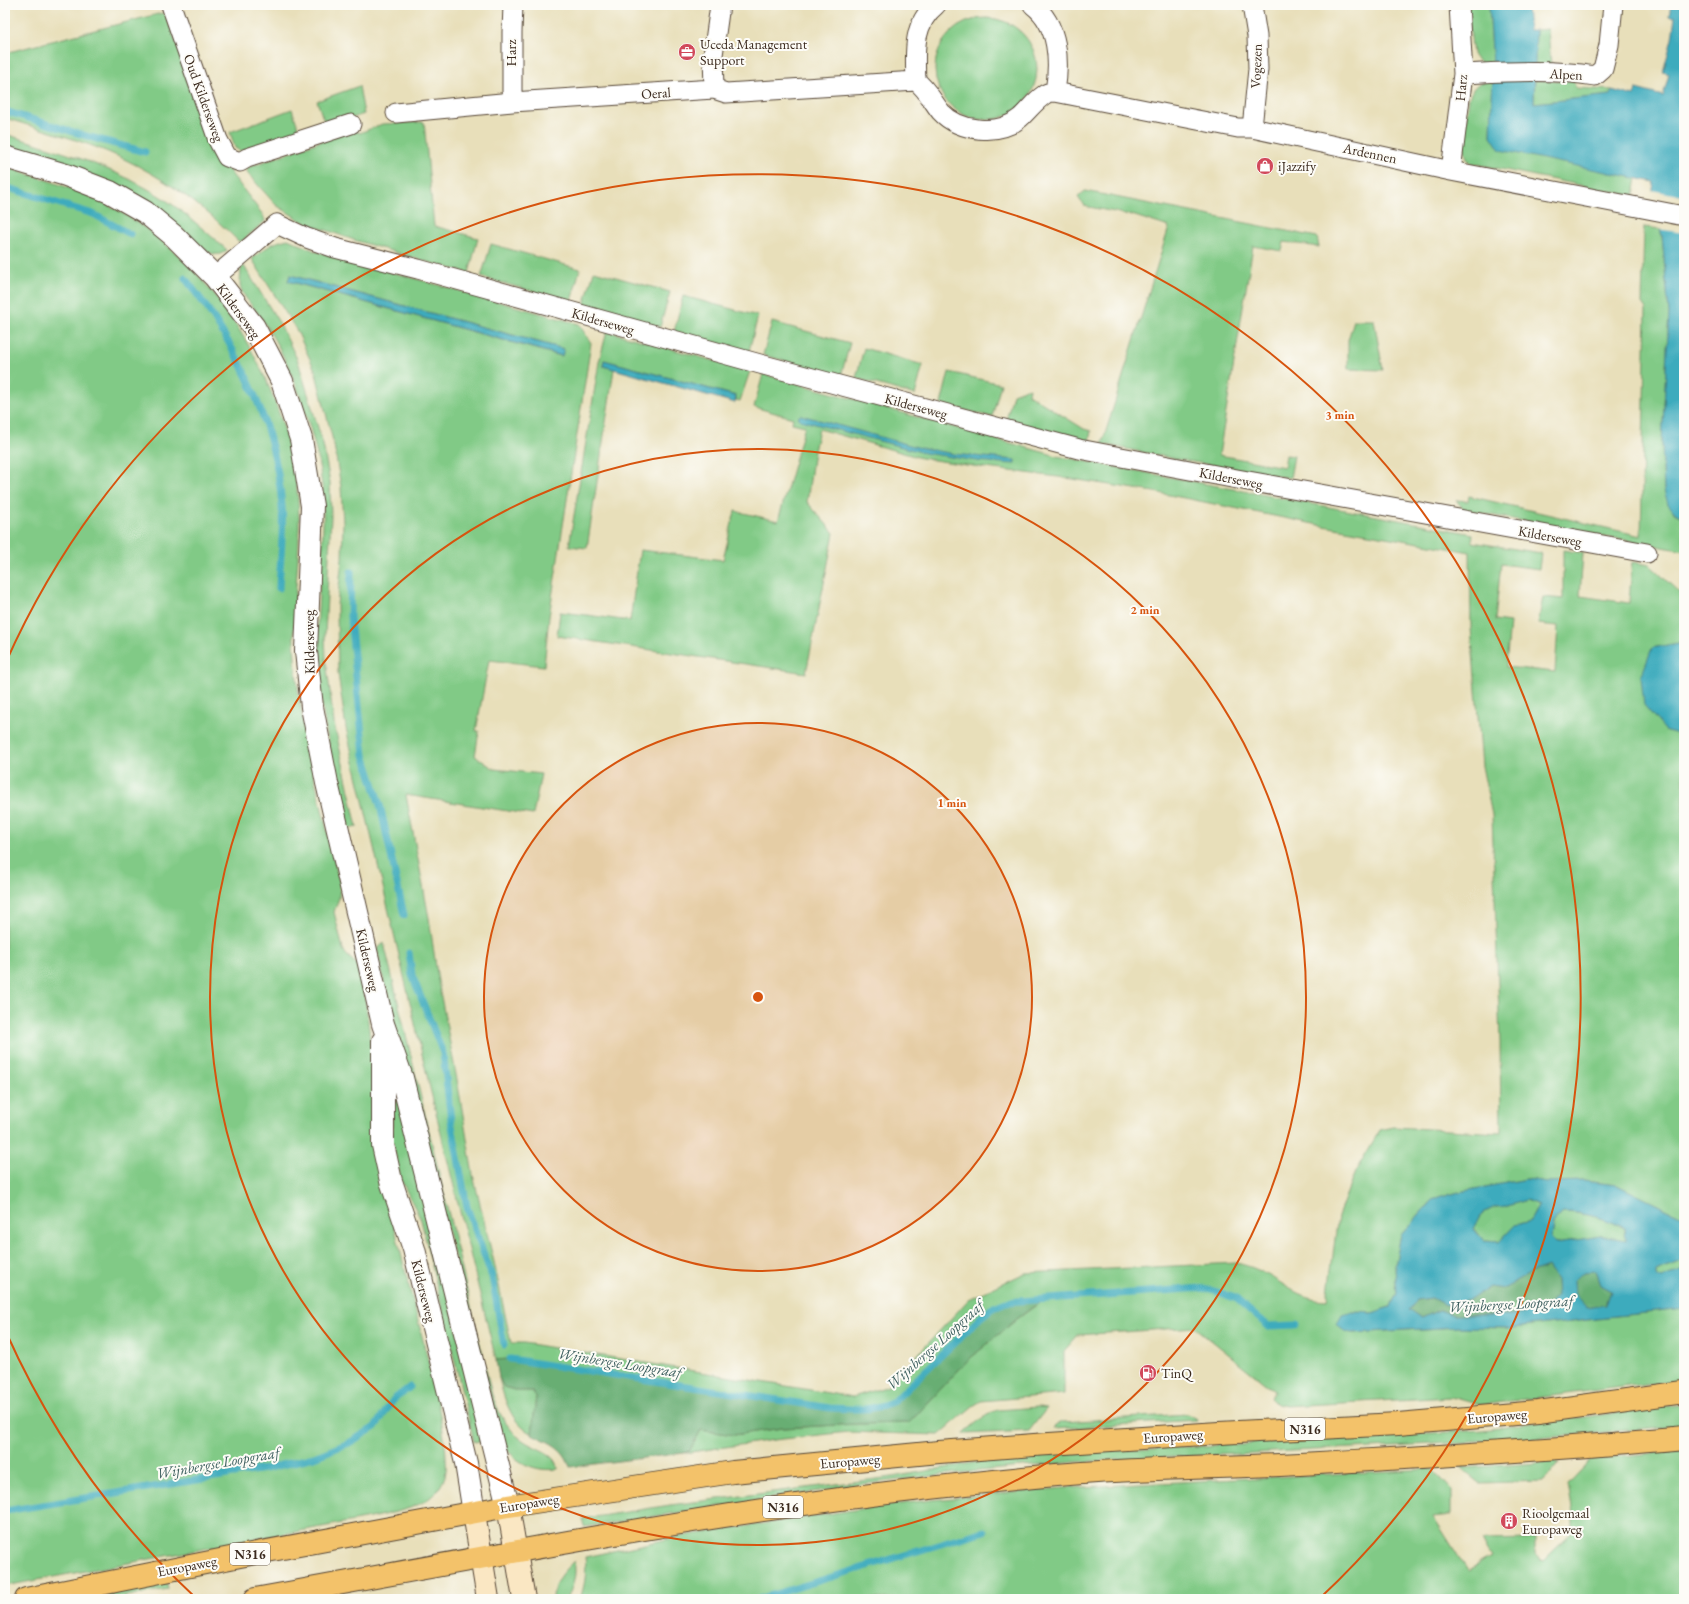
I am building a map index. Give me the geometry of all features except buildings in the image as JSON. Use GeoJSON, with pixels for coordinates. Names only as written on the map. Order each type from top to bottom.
{"type":"FeatureCollection","features":[{"type":"Feature","properties":{"kind":"main road","name":"Europaweg"},"geometry":{"type":"LineString","coordinates":[[26,1599],[247,1554],[508,1506],[733,1472],[939,1452],[1034,1445],[1234,1432],[1398,1424],[1538,1412],[1684,1392]]}},
{"type":"Feature","properties":{"kind":"main road","name":"N316"},"geometry":{"type":"LineString","coordinates":[[255,1599],[516,1551],[788,1506],[875,1494],[1037,1477],[1172,1468],[1277,1465],[1586,1447],[1684,1438]]}},
{"type":"Feature","properties":{"kind":"main road","name":"Kilderseweg"},"geometry":{"type":"LineString","coordinates":[[508,1506],[524,1599]]}},
{"type":"Feature","properties":{"kind":"main road","name":"Kilderseweg"},"geometry":{"type":"LineString","coordinates":[[474,1513],[488,1599]]}},
{"type":"Feature","properties":{"kind":"street","name":"Oud Kilderseweg"},"geometry":{"type":"LineString","coordinates":[[171,5],[218,140],[227,157],[240,162],[247,158],[351,124]]}},
{"type":"Feature","properties":{"kind":"street","name":"Harz"},"geometry":{"type":"LineString","coordinates":[[512,102],[513,5]]}},
{"type":"Feature","properties":{"kind":"street"},"geometry":{"type":"LineString","coordinates":[[714,89],[713,55],[720,5]]}},
{"type":"Feature","properties":{"kind":"street"},"geometry":{"type":"LineString","coordinates":[[936,5],[931,9],[918,29],[915,44],[916,81],[924,86],[942,113],[959,124],[979,130],[1000,128],[1018,120],[1044,94],[1055,92],[1058,76],[1058,54],[1052,30],[1039,10],[1033,5]]}},
{"type":"Feature","properties":{"kind":"street","name":"Vogezen"},"geometry":{"type":"LineString","coordinates":[[1252,5],[1257,36],[1258,69],[1252,128]]}},
{"type":"Feature","properties":{"kind":"street","name":"Harz"},"geometry":{"type":"LineString","coordinates":[[1451,171],[1463,74],[1458,5]]}},
{"type":"Feature","properties":{"kind":"street","name":"Alpen"},"geometry":{"type":"LineString","coordinates":[[1463,74],[1536,72],[1574,73],[1595,76],[1603,68],[1609,45],[1613,5]]}},
{"type":"Feature","properties":{"kind":"street","name":"Oeral"},"geometry":{"type":"LineString","coordinates":[[396,113],[512,102],[714,89],[726,93],[916,81]]}},
{"type":"Feature","properties":{"kind":"street","name":"Ardennen"},"geometry":{"type":"LineString","coordinates":[[1055,92],[1238,128],[1252,128],[1451,171],[1684,216]]}},
{"type":"Feature","properties":{"kind":"street","name":"Kilderseweg"},"geometry":{"type":"LineString","coordinates":[[5,158],[73,178],[110,192],[139,209],[174,236],[215,277],[254,327],[282,381],[301,440],[312,506],[306,651],[312,707],[327,783],[383,1024],[402,1078],[508,1506]]}},
{"type":"Feature","properties":{"kind":"street","name":"Kilderseweg"},"geometry":{"type":"LineString","coordinates":[[215,277],[277,224],[307,238],[335,248],[418,269],[767,366],[1079,449],[1647,553]]}},
{"type":"Feature","properties":{"kind":"street","name":"Kilderseweg"},"geometry":{"type":"LineString","coordinates":[[383,1024],[383,1145],[391,1181],[414,1249],[466,1463],[474,1513]]}},
{"type":"Feature","properties":{"kind":"green space"},"geometry":{"type":"Polygon","coordinates":[[[1467,5],[1489,5],[1493,65],[1481,63],[1473,54],[1467,5]]]}},
{"type":"Feature","properties":{"kind":"green space"},"geometry":{"type":"Polygon","coordinates":[[[162,13],[166,15],[221,160],[263,215],[265,221],[242,241],[238,241],[215,219],[191,200],[138,166],[90,145],[5,118],[5,53],[162,13]]]}},
{"type":"Feature","properties":{"kind":"green space"},"geometry":{"type":"Polygon","coordinates":[[[986,18],[1005,22],[1022,33],[1033,50],[1037,69],[1033,88],[1022,105],[1005,116],[986,120],[967,116],[950,105],[939,88],[935,69],[939,50],[950,33],[967,22],[986,18]]]}},
{"type":"Feature","properties":{"kind":"green space"},"geometry":{"type":"Polygon","coordinates":[[[1548,29],[1551,65],[1534,65],[1536,30],[1548,29]]]}},
{"type":"Feature","properties":{"kind":"green space"},"geometry":{"type":"Polygon","coordinates":[[[1493,80],[1491,136],[1666,168],[1653,191],[1654,182],[1637,178],[1634,196],[1471,163],[1467,158],[1464,142],[1469,98],[1473,89],[1478,84],[1493,80]]]}},
{"type":"Feature","properties":{"kind":"green space"},"geometry":{"type":"Polygon","coordinates":[[[1535,80],[1573,81],[1576,88],[1612,90],[1612,95],[1534,103],[1535,80]]]}},
{"type":"Feature","properties":{"kind":"green space"},"geometry":{"type":"Polygon","coordinates":[[[359,86],[364,114],[326,127],[317,101],[359,86]]]}},
{"type":"Feature","properties":{"kind":"green space"},"geometry":{"type":"Polygon","coordinates":[[[292,109],[298,127],[294,138],[240,151],[235,148],[230,132],[292,109]]]}},
{"type":"Feature","properties":{"kind":"green space"},"geometry":{"type":"Polygon","coordinates":[[[424,122],[434,226],[478,238],[469,273],[354,240],[303,222],[276,205],[248,174],[246,168],[352,130],[360,133],[382,124],[424,122]]]}},
{"type":"Feature","properties":{"kind":"green space"},"geometry":{"type":"Polygon","coordinates":[[[5,134],[44,146],[122,175],[176,207],[227,250],[218,254],[208,252],[174,223],[45,158],[5,145],[5,134]]]}},
{"type":"Feature","properties":{"kind":"green space"},"geometry":{"type":"Polygon","coordinates":[[[5,167],[53,182],[115,208],[163,242],[194,271],[221,304],[245,339],[265,377],[280,417],[291,458],[298,499],[299,539],[294,639],[302,716],[313,773],[340,885],[339,898],[334,912],[344,952],[356,964],[360,970],[362,978],[369,1031],[379,1149],[396,1232],[430,1368],[442,1423],[446,1467],[445,1476],[434,1494],[426,1501],[416,1506],[396,1512],[5,1586],[5,167]]]}},
{"type":"Feature","properties":{"kind":"green space"},"geometry":{"type":"Polygon","coordinates":[[[1085,191],[1317,237],[1319,247],[1284,242],[1282,251],[1253,246],[1219,455],[1284,467],[1286,455],[1294,456],[1290,478],[1181,460],[1102,444],[1169,227],[1135,216],[1084,206],[1078,197],[1085,191]]]}},
{"type":"Feature","properties":{"kind":"green space"},"geometry":{"type":"Polygon","coordinates":[[[1644,227],[1660,229],[1662,236],[1669,313],[1662,443],[1664,490],[1674,513],[1684,518],[1684,551],[1464,510],[1456,500],[1468,501],[1469,496],[1641,536],[1646,309],[1642,303],[1644,227]]]}},
{"type":"Feature","properties":{"kind":"green space"},"geometry":{"type":"Polygon","coordinates":[[[288,239],[315,251],[579,324],[591,343],[549,617],[544,666],[489,660],[476,731],[479,731],[475,756],[494,769],[541,774],[533,815],[406,795],[429,918],[438,981],[458,1085],[473,1175],[494,1262],[511,1343],[524,1343],[853,1397],[889,1386],[969,1299],[1025,1273],[1237,1263],[1258,1270],[1307,1297],[1327,1300],[1338,1216],[1355,1172],[1380,1130],[1394,1127],[1501,1133],[1500,1042],[1492,815],[1482,766],[1471,628],[1470,552],[1329,527],[1154,492],[921,458],[819,429],[814,451],[807,502],[834,533],[806,673],[557,636],[560,612],[630,621],[640,550],[723,560],[735,511],[778,521],[805,426],[792,423],[793,418],[754,407],[763,374],[1057,456],[1473,534],[1472,542],[1541,553],[1539,569],[1501,564],[1495,620],[1510,622],[1506,667],[1555,672],[1558,626],[1538,624],[1543,597],[1563,599],[1563,550],[1583,553],[1580,596],[1629,603],[1632,562],[1650,565],[1684,597],[1684,642],[1652,648],[1665,730],[1684,736],[1684,1218],[1617,1185],[1584,1181],[1548,1182],[1527,1179],[1459,1192],[1432,1200],[1401,1235],[1395,1266],[1397,1294],[1391,1307],[1372,1313],[1353,1312],[1352,1333],[1458,1327],[1513,1328],[1684,1309],[1684,1379],[1480,1405],[1452,1397],[1286,1406],[1276,1404],[1270,1398],[1274,1391],[1195,1327],[1078,1335],[1064,1351],[1064,1394],[981,1401],[939,1435],[848,1432],[774,1440],[684,1453],[690,1450],[701,1430],[734,1435],[782,1428],[909,1423],[967,1361],[1017,1319],[1045,1299],[1011,1301],[997,1306],[981,1317],[894,1401],[878,1407],[870,1408],[830,1408],[510,1359],[496,1360],[429,1084],[346,728],[338,674],[337,605],[342,559],[343,523],[341,487],[334,445],[315,370],[297,331],[252,259],[268,246],[288,239]],[[290,275],[288,281],[561,356],[564,349],[290,275]]]}},
{"type":"Feature","properties":{"kind":"green space"},"geometry":{"type":"Polygon","coordinates":[[[491,244],[580,269],[571,302],[481,277],[491,244]]]}},
{"type":"Feature","properties":{"kind":"green space"},"geometry":{"type":"Polygon","coordinates":[[[244,266],[280,324],[298,361],[323,444],[330,482],[331,517],[325,635],[326,660],[334,723],[357,827],[348,829],[328,742],[318,676],[317,634],[323,536],[323,497],[318,462],[307,417],[291,372],[260,315],[245,297],[240,287],[241,268],[244,266]]]}},
{"type":"Feature","properties":{"kind":"green space"},"geometry":{"type":"Polygon","coordinates":[[[594,271],[670,292],[660,327],[584,306],[594,271]]]}},
{"type":"Feature","properties":{"kind":"green space"},"geometry":{"type":"Polygon","coordinates":[[[683,296],[758,316],[749,351],[674,332],[683,296]]]}},
{"type":"Feature","properties":{"kind":"green space"},"geometry":{"type":"Polygon","coordinates":[[[1354,320],[1374,320],[1383,370],[1348,369],[1348,340],[1354,320]]]}},
{"type":"Feature","properties":{"kind":"green space"},"geometry":{"type":"Polygon","coordinates":[[[772,322],[850,343],[841,376],[763,355],[772,322]]]}},
{"type":"Feature","properties":{"kind":"green space"},"geometry":{"type":"Polygon","coordinates":[[[607,331],[750,371],[740,401],[736,400],[736,396],[604,360],[603,366],[614,369],[587,548],[569,546],[599,362],[607,331]]]}},
{"type":"Feature","properties":{"kind":"green space"},"geometry":{"type":"Polygon","coordinates":[[[864,348],[923,365],[915,395],[856,378],[864,348]]]}},
{"type":"Feature","properties":{"kind":"green space"},"geometry":{"type":"Polygon","coordinates":[[[949,372],[1001,384],[992,417],[941,404],[949,372]]]}},
{"type":"Feature","properties":{"kind":"green space"},"geometry":{"type":"Polygon","coordinates":[[[1029,388],[1028,394],[1084,429],[1091,431],[1089,442],[1006,421],[1013,394],[1029,388]]]}},
{"type":"Feature","properties":{"kind":"green space"},"geometry":{"type":"Polygon","coordinates":[[[384,943],[492,1395],[502,1416],[513,1432],[524,1441],[550,1455],[557,1464],[558,1469],[550,1470],[534,1468],[527,1465],[514,1457],[503,1444],[387,996],[377,949],[384,943]]]}},
{"type":"Feature","properties":{"kind":"green space"},"geometry":{"type":"Polygon","coordinates":[[[393,1078],[485,1440],[474,1442],[421,1220],[401,1180],[392,1140],[393,1078]]]}},
{"type":"Feature","properties":{"kind":"green space"},"geometry":{"type":"Polygon","coordinates":[[[1525,1200],[1539,1205],[1530,1221],[1515,1225],[1499,1242],[1484,1241],[1474,1228],[1482,1213],[1494,1207],[1509,1206],[1525,1200]]]}},
{"type":"Feature","properties":{"kind":"green space"},"geometry":{"type":"Polygon","coordinates":[[[1563,1212],[1580,1214],[1610,1221],[1625,1228],[1626,1241],[1601,1236],[1556,1243],[1552,1238],[1554,1224],[1563,1212]]]}},
{"type":"Feature","properties":{"kind":"green space"},"geometry":{"type":"Polygon","coordinates":[[[1684,1260],[1683,1270],[1660,1278],[1655,1275],[1655,1271],[1684,1260]]]}},
{"type":"Feature","properties":{"kind":"green space"},"geometry":{"type":"Polygon","coordinates":[[[1547,1267],[1556,1280],[1557,1296],[1544,1311],[1514,1315],[1453,1315],[1439,1310],[1422,1318],[1409,1309],[1416,1300],[1432,1298],[1445,1305],[1470,1300],[1490,1286],[1505,1288],[1531,1273],[1547,1267]]]}},
{"type":"Feature","properties":{"kind":"green space"},"geometry":{"type":"Polygon","coordinates":[[[1595,1271],[1600,1285],[1611,1291],[1606,1305],[1587,1308],[1574,1295],[1574,1281],[1583,1272],[1595,1271]]]}},
{"type":"Feature","properties":{"kind":"green space"},"geometry":{"type":"Polygon","coordinates":[[[1045,1298],[1017,1319],[967,1361],[909,1423],[782,1428],[734,1435],[701,1430],[690,1450],[684,1453],[570,1467],[564,1455],[556,1446],[532,1434],[536,1396],[531,1391],[518,1391],[504,1387],[499,1378],[496,1360],[510,1359],[830,1408],[870,1408],[878,1407],[894,1401],[994,1307],[1006,1302],[1045,1298]]]}},
{"type":"Feature","properties":{"kind":"green space"},"geometry":{"type":"Polygon","coordinates":[[[499,1378],[504,1387],[518,1391],[531,1391],[536,1396],[532,1434],[519,1424],[514,1417],[506,1402],[499,1378]]]}},
{"type":"Feature","properties":{"kind":"green space"},"geometry":{"type":"Polygon","coordinates":[[[1684,1404],[1684,1425],[1530,1439],[1075,1462],[957,1473],[864,1484],[584,1527],[582,1519],[670,1505],[892,1477],[995,1459],[1484,1430],[1684,1404]]]}},
{"type":"Feature","properties":{"kind":"green space"},"geometry":{"type":"Polygon","coordinates":[[[1038,1407],[1047,1408],[1029,1431],[965,1434],[965,1432],[987,1414],[998,1410],[1038,1407]]]}},
{"type":"Feature","properties":{"kind":"green space"},"geometry":{"type":"Polygon","coordinates":[[[1187,1414],[1196,1418],[1197,1420],[1054,1429],[1055,1425],[1063,1422],[1187,1414]]]}},
{"type":"Feature","properties":{"kind":"green space"},"geometry":{"type":"Polygon","coordinates":[[[1684,1450],[1684,1599],[580,1599],[585,1578],[585,1557],[682,1536],[867,1508],[931,1500],[1064,1488],[1432,1469],[1452,1490],[1452,1514],[1433,1516],[1467,1570],[1491,1557],[1481,1540],[1535,1539],[1535,1555],[1542,1561],[1573,1531],[1573,1514],[1568,1484],[1592,1459],[1684,1450]]]}},
{"type":"Feature","properties":{"kind":"green space"},"geometry":{"type":"Polygon","coordinates":[[[1559,1463],[1544,1481],[1480,1483],[1461,1468],[1559,1463]]]}},
{"type":"Feature","properties":{"kind":"green space"},"geometry":{"type":"Polygon","coordinates":[[[574,1561],[574,1581],[567,1599],[553,1599],[556,1582],[574,1561]]]}},
{"type":"Feature","properties":{"kind":"green space"},"geometry":{"type":"Polygon","coordinates":[[[167,1582],[168,1589],[110,1599],[87,1599],[167,1582]]]}},
{"type":"Feature","properties":{"kind":"water"},"geometry":{"type":"Polygon","coordinates":[[[1489,5],[1535,5],[1535,7],[1527,8],[1529,30],[1536,30],[1534,103],[1611,95],[1612,90],[1634,96],[1636,89],[1663,96],[1669,74],[1663,72],[1672,39],[1675,17],[1669,16],[1671,5],[1684,5],[1684,518],[1675,513],[1668,504],[1664,490],[1662,443],[1669,313],[1662,236],[1652,196],[1654,182],[1500,150],[1491,136],[1493,65],[1489,5]]]}},
{"type":"Feature","properties":{"kind":"water"},"geometry":{"type":"Polygon","coordinates":[[[290,275],[564,349],[562,356],[288,281],[290,275]]]}},
{"type":"Feature","properties":{"kind":"water"},"geometry":{"type":"Polygon","coordinates":[[[604,360],[736,396],[735,403],[603,366],[604,360]]]}},
{"type":"Feature","properties":{"kind":"water"},"geometry":{"type":"Polygon","coordinates":[[[801,415],[917,447],[954,454],[1015,460],[1015,464],[977,461],[925,453],[800,420],[798,417],[801,415]]]}},
{"type":"Feature","properties":{"kind":"water"},"geometry":{"type":"Polygon","coordinates":[[[1684,642],[1684,736],[1665,730],[1644,705],[1641,677],[1652,648],[1684,642]]]}},
{"type":"Feature","properties":{"kind":"water"},"geometry":{"type":"Polygon","coordinates":[[[1527,1179],[1548,1182],[1584,1181],[1617,1185],[1684,1218],[1684,1260],[1655,1271],[1655,1275],[1661,1278],[1684,1269],[1684,1309],[1513,1328],[1458,1327],[1352,1333],[1344,1332],[1337,1324],[1342,1315],[1353,1312],[1372,1313],[1391,1307],[1397,1294],[1395,1266],[1401,1235],[1432,1200],[1459,1192],[1527,1179]],[[1525,1200],[1509,1206],[1494,1207],[1482,1213],[1474,1229],[1484,1241],[1499,1242],[1515,1225],[1530,1221],[1539,1205],[1525,1200]],[[1563,1212],[1554,1224],[1552,1238],[1556,1243],[1601,1236],[1626,1240],[1625,1228],[1587,1215],[1563,1212]],[[1547,1267],[1531,1273],[1505,1288],[1490,1286],[1470,1300],[1445,1305],[1432,1298],[1416,1300],[1409,1309],[1422,1318],[1439,1310],[1453,1315],[1514,1315],[1544,1311],[1557,1296],[1556,1280],[1547,1267]],[[1595,1271],[1583,1272],[1574,1281],[1575,1295],[1587,1308],[1606,1305],[1611,1291],[1600,1285],[1595,1271]]]}},
{"type":"Feature","properties":{"kind":"pier"},"geometry":{"type":"Polygon","coordinates":[[[1651,190],[1684,196],[1684,233],[1658,229],[1650,196],[1651,190]]]}},
{"type":"Feature","properties":{"kind":"waterway"},"geometry":{"type":"LineString","coordinates":[[5,111],[145,152]]}},
{"type":"Feature","properties":{"kind":"waterway"},"geometry":{"type":"LineString","coordinates":[[5,187],[93,214],[130,234]]}},
{"type":"Feature","properties":{"kind":"waterway"},"geometry":{"type":"LineString","coordinates":[[185,278],[212,314],[240,363],[251,386],[268,433],[279,481],[282,506],[279,588]]}},
{"type":"Feature","properties":{"kind":"waterway"},"geometry":{"type":"LineString","coordinates":[[351,572],[350,617],[364,755],[380,805],[404,915]]}},
{"type":"Feature","properties":{"kind":"waterway"},"geometry":{"type":"LineString","coordinates":[[409,953],[412,975],[443,1053],[451,1120],[467,1207],[492,1277],[504,1345]]}},
{"type":"Feature","properties":{"kind":"waterway","name":"Wijnbergse Loopgraaf"},"geometry":{"type":"LineString","coordinates":[[510,1359],[830,1408],[863,1409],[878,1407],[894,1401],[981,1317],[994,1307],[1006,1302],[1203,1288],[1237,1299],[1268,1326],[1296,1325]]}},
{"type":"Feature","properties":{"kind":"waterway","name":"Wijnbergse Loopgraaf"},"geometry":{"type":"LineString","coordinates":[[5,1511],[265,1469],[314,1457],[349,1443],[375,1427],[394,1399],[410,1387]]}},
{"type":"Feature","properties":{"kind":"waterway"},"geometry":{"type":"LineString","coordinates":[[759,1599],[984,1531]]}},
{"type":"Feature","properties":{"kind":"place","name":"Uceda Management Support"},"geometry":{"type":"Point","coordinates":[687,52]}},
{"type":"Feature","properties":{"kind":"place","name":"iJazzify"},"geometry":{"type":"Point","coordinates":[1265,166]}},
{"type":"Feature","properties":{"kind":"place","name":"TinQ"},"geometry":{"type":"Point","coordinates":[1148,1373]}},
{"type":"Feature","properties":{"kind":"place","name":"Rioolgemaal Europaweg"},"geometry":{"type":"Point","coordinates":[1509,1521]}}]}
